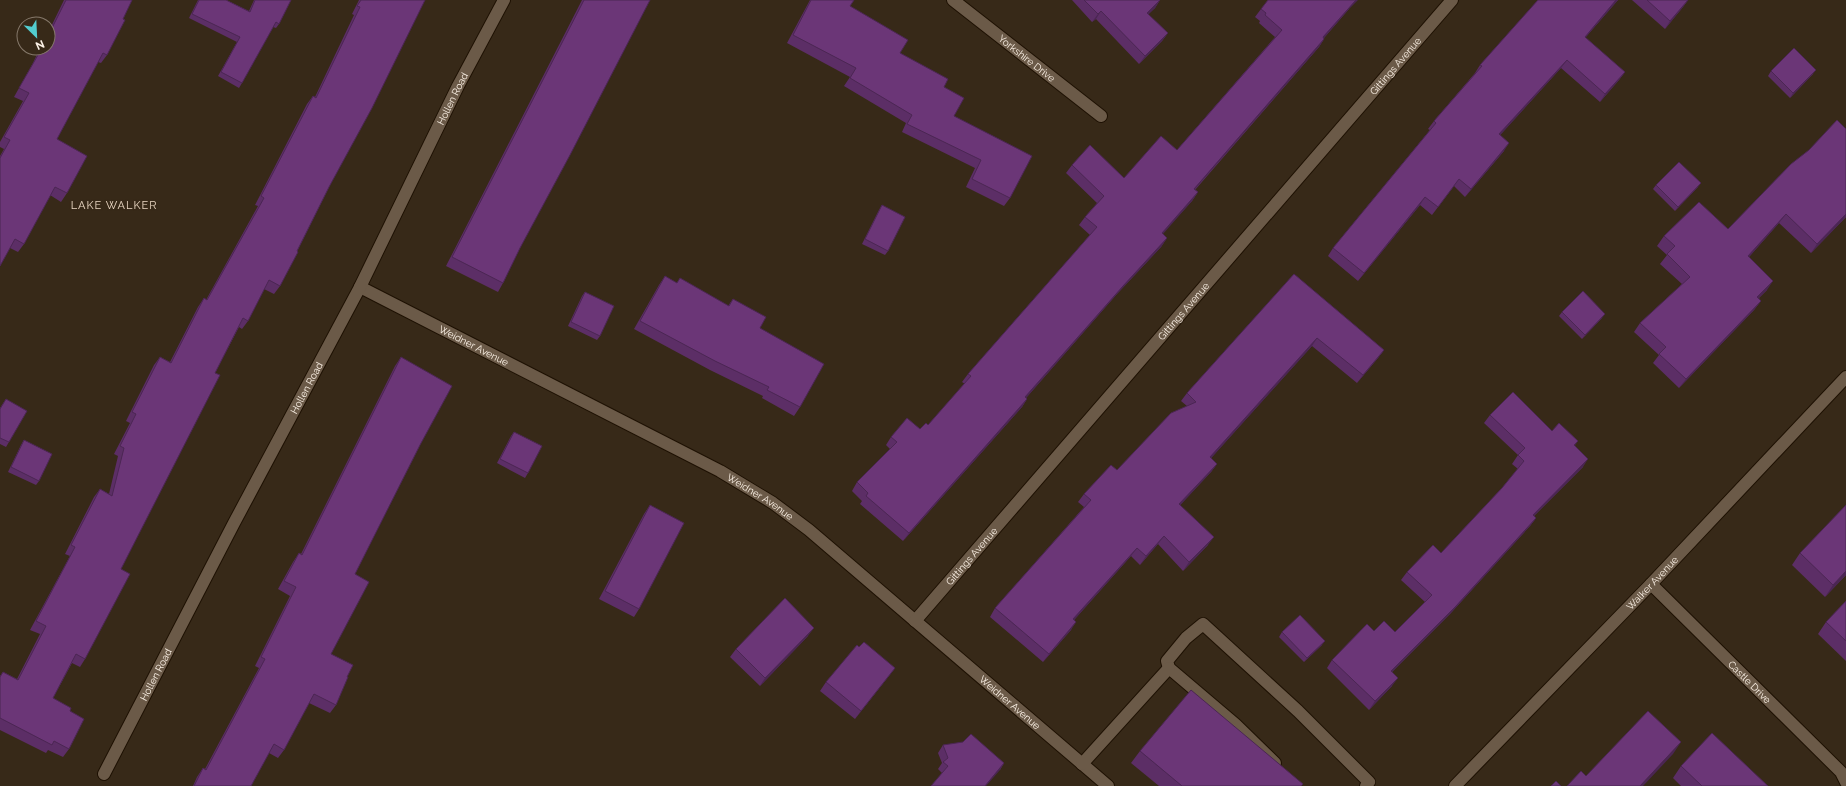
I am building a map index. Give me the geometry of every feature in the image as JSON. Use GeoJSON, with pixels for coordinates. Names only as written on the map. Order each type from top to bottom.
{"type":"FeatureCollection","features":[{"type":"Feature","properties":{"kind":"street","name":"Hollen Road"},"geometry":{"type":"LineString","coordinates":[[104,774],[234,523],[360,287],[458,86],[504,0]]}},
{"type":"Feature","properties":{"kind":"street","name":"Yorkshire Drive"},"geometry":{"type":"LineString","coordinates":[[953,0],[1101,116]]}},
{"type":"Feature","properties":{"kind":"street","name":"Gittings Avenue"},"geometry":{"type":"LineString","coordinates":[[915,621],[1452,0]]}},
{"type":"Feature","properties":{"kind":"street","name":"Weidner Avenue"},"geometry":{"type":"LineString","coordinates":[[360,287],[720,471],[773,503],[809,530],[1108,786]]}},
{"type":"Feature","properties":{"kind":"street","name":"Walker Avenue"},"geometry":{"type":"LineString","coordinates":[[1455,786],[1651,584],[1846,377]]}},
{"type":"Feature","properties":{"kind":"street","name":"Castle Drive"},"geometry":{"type":"LineString","coordinates":[[1651,584],[1840,772],[1846,782]]}},
{"type":"Feature","properties":{"kind":"street"},"geometry":{"type":"LineString","coordinates":[[1284,770],[1235,724],[1169,668],[1168,661],[1186,638],[1203,624],[1303,717],[1369,782],[1366,786]]}},
{"type":"Feature","properties":{"kind":"street"},"geometry":{"type":"LineString","coordinates":[[1082,764],[1169,668]]}},
{"type":"Feature","properties":{"kind":"building"},"geometry":{"type":"Polygon","coordinates":[[[66,0],[132,0],[123,19],[125,20],[107,55],[103,53],[57,139],[87,156],[67,193],[55,187],[24,244],[15,239],[0,266],[0,158],[10,140],[4,137],[29,93],[19,88],[37,56],[56,56],[56,20],[66,0]]]}},
{"type":"Feature","properties":{"kind":"building"},"geometry":{"type":"Polygon","coordinates":[[[199,0],[226,0],[250,12],[255,0],[291,0],[279,24],[276,22],[242,83],[221,72],[240,37],[192,14],[199,0]]]}},
{"type":"Feature","properties":{"kind":"building"},"geometry":{"type":"Polygon","coordinates":[[[361,0],[425,0],[372,108],[329,187],[280,286],[269,280],[248,321],[243,318],[215,373],[220,375],[121,569],[130,574],[85,659],[76,654],[53,698],[71,708],[70,711],[84,719],[69,749],[54,741],[52,745],[0,718],[0,677],[3,672],[18,680],[46,626],[36,621],[75,547],[71,545],[100,489],[112,496],[124,448],[120,446],[136,414],[132,412],[160,357],[171,363],[204,298],[207,300],[264,198],[261,196],[313,96],[316,98],[360,7],[357,6],[361,0]]]}},
{"type":"Feature","properties":{"kind":"building"},"geometry":{"type":"Polygon","coordinates":[[[584,0],[650,0],[503,283],[452,257],[584,0]]]}},
{"type":"Feature","properties":{"kind":"building"},"geometry":{"type":"Polygon","coordinates":[[[811,0],[854,0],[850,6],[908,40],[900,53],[948,79],[944,87],[964,98],[954,116],[1032,156],[1010,198],[972,179],[981,160],[907,124],[912,115],[850,78],[856,68],[793,35],[811,0]]]}},
{"type":"Feature","properties":{"kind":"building"},"geometry":{"type":"Polygon","coordinates":[[[1084,0],[1160,0],[1147,13],[1168,33],[1145,56],[1101,11],[1098,14],[1084,0]]]}},
{"type":"Feature","properties":{"kind":"building"},"geometry":{"type":"Polygon","coordinates":[[[1268,0],[1356,0],[1194,189],[1198,192],[1162,233],[1167,238],[1025,397],[1027,399],[909,533],[866,496],[868,493],[857,482],[897,442],[891,437],[907,418],[920,429],[926,423],[928,425],[971,376],[968,374],[1097,227],[1085,217],[1104,196],[1072,165],[1090,145],[1124,178],[1161,136],[1177,150],[1282,30],[1265,15],[1266,13],[1261,9],[1268,0]]]}},
{"type":"Feature","properties":{"kind":"building"},"geometry":{"type":"Polygon","coordinates":[[[1538,0],[1616,0],[1585,37],[1625,72],[1605,94],[1567,60],[1499,134],[1509,143],[1471,189],[1459,179],[1438,207],[1425,197],[1364,273],[1333,248],[1436,123],[1434,121],[1482,66],[1480,65],[1538,0]]]}},
{"type":"Feature","properties":{"kind":"building"},"geometry":{"type":"Polygon","coordinates":[[[1647,0],[1688,0],[1670,21],[1647,0]]]}},
{"type":"Feature","properties":{"kind":"building"},"geometry":{"type":"Polygon","coordinates":[[[1794,48],[1816,70],[1793,93],[1771,71],[1794,48]]]}},
{"type":"Feature","properties":{"kind":"building"},"geometry":{"type":"Polygon","coordinates":[[[1837,120],[1846,129],[1846,214],[1817,244],[1786,214],[1748,256],[1773,281],[1757,297],[1761,301],[1686,379],[1659,354],[1666,347],[1640,323],[1690,277],[1667,254],[1675,246],[1664,236],[1699,202],[1728,229],[1791,164],[1809,150],[1837,120]]]}},
{"type":"Feature","properties":{"kind":"building"},"geometry":{"type":"Polygon","coordinates":[[[1679,162],[1701,183],[1678,207],[1656,185],[1679,162]]]}},
{"type":"Feature","properties":{"kind":"building"},"geometry":{"type":"Polygon","coordinates":[[[882,205],[905,217],[888,251],[865,239],[882,205]]]}},
{"type":"Feature","properties":{"kind":"building"},"geometry":{"type":"Polygon","coordinates":[[[1294,274],[1384,350],[1363,375],[1317,338],[1210,457],[1217,464],[1179,504],[1214,537],[1189,562],[1164,536],[1146,556],[1137,548],[1073,619],[1076,622],[1049,654],[995,608],[1091,500],[1084,494],[1111,465],[1117,470],[1171,413],[1196,402],[1187,393],[1294,274]]]}},
{"type":"Feature","properties":{"kind":"building"},"geometry":{"type":"Polygon","coordinates":[[[665,276],[677,283],[680,278],[729,306],[733,299],[766,317],[760,328],[824,364],[800,407],[767,390],[769,387],[715,361],[640,321],[665,276]]]}},
{"type":"Feature","properties":{"kind":"building"},"geometry":{"type":"Polygon","coordinates":[[[1583,291],[1605,314],[1585,335],[1562,312],[1583,291]]]}},
{"type":"Feature","properties":{"kind":"building"},"geometry":{"type":"Polygon","coordinates":[[[585,292],[614,306],[600,336],[571,322],[585,292]]]}},
{"type":"Feature","properties":{"kind":"building"},"geometry":{"type":"Polygon","coordinates":[[[401,357],[452,386],[420,445],[355,574],[369,582],[331,654],[353,665],[336,705],[314,694],[284,750],[274,744],[251,786],[194,786],[203,768],[206,770],[265,659],[261,657],[296,587],[284,581],[299,553],[302,555],[401,357]]]}},
{"type":"Feature","properties":{"kind":"building"},"geometry":{"type":"Polygon","coordinates":[[[1513,392],[1552,431],[1559,423],[1578,441],[1574,445],[1588,459],[1533,515],[1536,518],[1456,606],[1391,671],[1398,678],[1375,701],[1332,660],[1367,624],[1374,631],[1384,621],[1395,632],[1432,595],[1407,572],[1433,545],[1441,553],[1502,488],[1524,461],[1518,455],[1525,448],[1490,415],[1513,392]]]}},
{"type":"Feature","properties":{"kind":"building"},"geometry":{"type":"Polygon","coordinates":[[[6,399],[27,411],[9,442],[0,438],[0,409],[6,399]]]}},
{"type":"Feature","properties":{"kind":"building"},"geometry":{"type":"Polygon","coordinates":[[[514,432],[542,446],[528,473],[500,459],[514,432]]]}},
{"type":"Feature","properties":{"kind":"building"},"geometry":{"type":"Polygon","coordinates":[[[24,440],[52,454],[39,481],[11,467],[24,440]]]}},
{"type":"Feature","properties":{"kind":"building"},"geometry":{"type":"Polygon","coordinates":[[[650,505],[684,523],[639,609],[605,591],[650,505]]]}},
{"type":"Feature","properties":{"kind":"building"},"geometry":{"type":"Polygon","coordinates":[[[1846,505],[1846,571],[1833,585],[1800,553],[1846,505]]]}},
{"type":"Feature","properties":{"kind":"building"},"geometry":{"type":"Polygon","coordinates":[[[785,598],[814,628],[765,678],[736,649],[785,598]]]}},
{"type":"Feature","properties":{"kind":"building"},"geometry":{"type":"Polygon","coordinates":[[[1846,601],[1846,641],[1826,622],[1846,601]]]}},
{"type":"Feature","properties":{"kind":"building"},"geometry":{"type":"Polygon","coordinates":[[[1300,615],[1325,641],[1307,658],[1282,632],[1300,615]]]}},
{"type":"Feature","properties":{"kind":"building"},"geometry":{"type":"Polygon","coordinates":[[[864,642],[895,668],[861,711],[826,682],[857,645],[859,647],[864,642]]]}},
{"type":"Feature","properties":{"kind":"building"},"geometry":{"type":"Polygon","coordinates":[[[1191,690],[1303,784],[1301,786],[1182,786],[1140,751],[1191,690]]]}},
{"type":"Feature","properties":{"kind":"building"},"geometry":{"type":"Polygon","coordinates":[[[1648,711],[1681,742],[1640,786],[1567,786],[1581,771],[1586,776],[1648,711]]]}},
{"type":"Feature","properties":{"kind":"building"},"geometry":{"type":"Polygon","coordinates":[[[1712,733],[1768,786],[1702,786],[1681,766],[1712,733]]]}},
{"type":"Feature","properties":{"kind":"building"},"geometry":{"type":"Polygon","coordinates":[[[971,734],[1004,763],[985,786],[931,786],[948,766],[943,762],[948,758],[943,745],[963,742],[971,734]]]}},
{"type":"Feature","properties":{"kind":"building"},"geometry":{"type":"Polygon","coordinates":[[[1556,781],[1561,786],[1551,786],[1556,781]]]}},
{"type":"Feature","properties":{"kind":"district","name":"LAKE WALKER"},"geometry":{"type":"Point","coordinates":[114,205]}}]}
